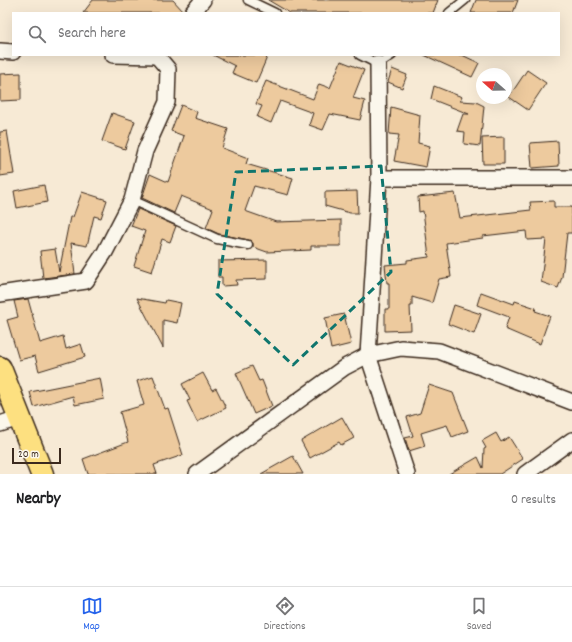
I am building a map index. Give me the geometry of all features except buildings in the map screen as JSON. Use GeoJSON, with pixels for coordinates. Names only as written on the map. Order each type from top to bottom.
{"type":"FeatureCollection","features":[{"type":"Feature","properties":{"kind":"highway"},"geometry":{"type":"LineString","coordinates":[[0,368],[9,421],[42,474]]}},
{"type":"Feature","properties":{"kind":"street"},"geometry":{"type":"LineString","coordinates":[[193,12],[202,0]]}},
{"type":"Feature","properties":{"kind":"street"},"geometry":{"type":"LineString","coordinates":[[0,51],[12,52]]}},
{"type":"Feature","properties":{"kind":"street"},"geometry":{"type":"LineString","coordinates":[[0,294],[86,281],[105,252],[132,200],[145,151],[167,102],[168,70],[158,56]]}},
{"type":"Feature","properties":{"kind":"street"},"geometry":{"type":"LineString","coordinates":[[378,64],[379,178],[368,355],[407,474]]}},
{"type":"Feature","properties":{"kind":"street"},"geometry":{"type":"LineString","coordinates":[[379,178],[572,178]]}},
{"type":"Feature","properties":{"kind":"street"},"geometry":{"type":"LineString","coordinates":[[197,474],[214,469],[345,367],[368,355],[401,348],[438,351],[572,402]]}},
{"type":"Feature","properties":{"kind":"street"},"geometry":{"type":"LineString","coordinates":[[525,474],[572,440]]}},
{"type":"Feature","properties":{"kind":"lane"},"geometry":{"type":"LineString","coordinates":[[248,0],[273,12]]}},
{"type":"Feature","properties":{"kind":"lane"},"geometry":{"type":"LineString","coordinates":[[450,12],[464,0]]}},
{"type":"Feature","properties":{"kind":"lane"},"geometry":{"type":"LineString","coordinates":[[362,56],[378,64],[390,56]]}},
{"type":"Feature","properties":{"kind":"lane"},"geometry":{"type":"LineString","coordinates":[[132,200],[217,239],[248,245]]}},
{"type":"Feature","properties":{"kind":"highlighted area"},"geometry":{"type":"Polygon","coordinates":[[[381,166],[391,272],[293,365],[217,294],[236,172],[381,166]]]}}]}
